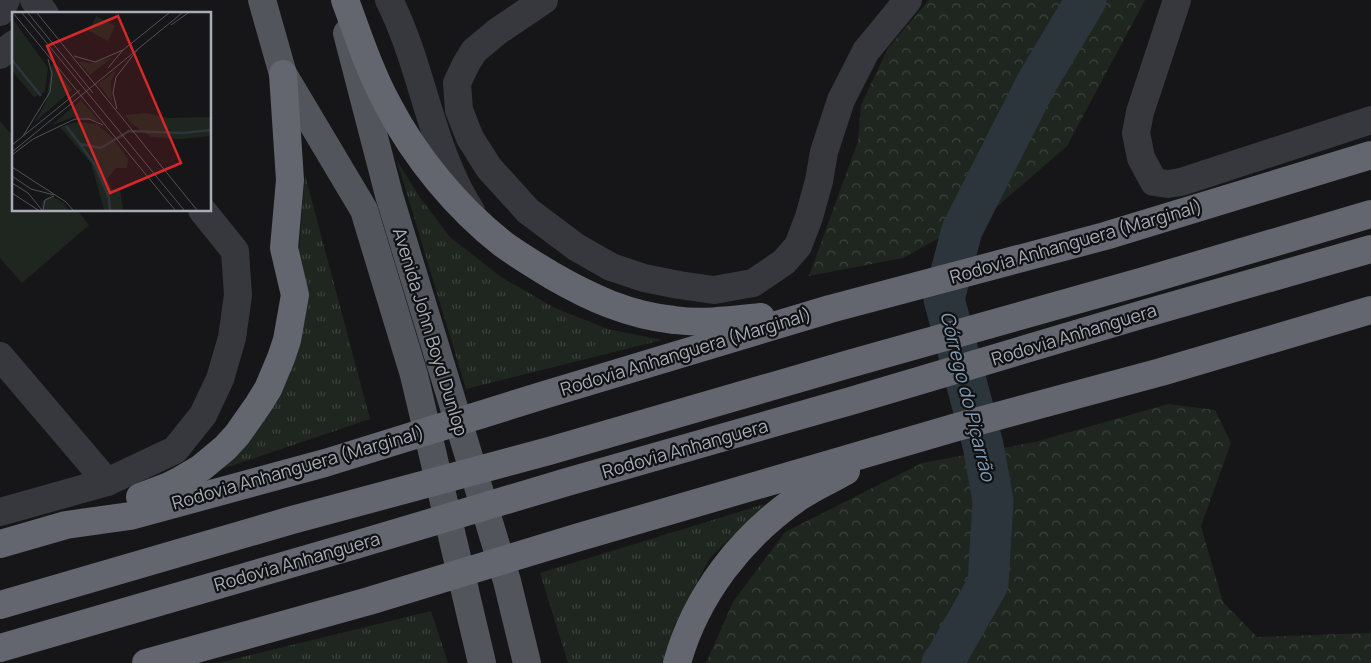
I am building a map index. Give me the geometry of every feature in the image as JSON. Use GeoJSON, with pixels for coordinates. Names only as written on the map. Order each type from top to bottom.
{"type":"FeatureCollection","features":[{"type":"Feature","properties":{"kind":"highway"},"geometry":{"type":"LineString","coordinates":[[344,0],[376,82],[413,146],[441,184],[478,223],[533,264],[597,300],[638,314],[675,321],[712,322],[830,309]]}},
{"type":"Feature","properties":{"kind":"highway"},"geometry":{"type":"LineString","coordinates":[[66,525],[169,486],[201,468],[237,435],[268,389],[287,340],[295,295],[284,248],[290,180],[282,74]]}},
{"type":"Feature","properties":{"kind":"highway","name":"Rodovia Anhanguera (Marginal)"},"geometry":{"type":"LineString","coordinates":[[0,544],[66,525],[130,516],[325,463],[830,309],[1105,236],[1371,154]]}},
{"type":"Feature","properties":{"kind":"highway","name":"Rodovia Anhanguera"},"geometry":{"type":"LineString","coordinates":[[0,605],[292,520],[549,452],[1371,214]]}},
{"type":"Feature","properties":{"kind":"highway","name":"Rodovia Anhanguera"},"geometry":{"type":"LineString","coordinates":[[0,648],[1371,249]]}},
{"type":"Feature","properties":{"kind":"highway"},"geometry":{"type":"LineString","coordinates":[[146,663],[369,600],[957,427],[1161,372],[1371,310]]}},
{"type":"Feature","properties":{"kind":"highway"},"geometry":{"type":"LineString","coordinates":[[677,663],[687,632],[719,575],[732,558],[766,523],[800,496],[846,471],[917,439]]}},
{"type":"Feature","properties":{"kind":"main road","name":"Avenida John Boyd Dunlop"},"geometry":{"type":"LineString","coordinates":[[262,0],[282,74],[364,210],[414,375],[482,663]]}},
{"type":"Feature","properties":{"kind":"main road","name":"Avenida John Boyd Dunlop"},"geometry":{"type":"LineString","coordinates":[[338,0],[389,195],[507,581],[527,663]]}},
{"type":"Feature","properties":{"kind":"street"},"geometry":{"type":"LineString","coordinates":[[0,12],[6,0]]}},
{"type":"Feature","properties":{"kind":"street"},"geometry":{"type":"LineString","coordinates":[[34,0],[43,12]]}},
{"type":"Feature","properties":{"kind":"street"},"geometry":{"type":"LineString","coordinates":[[389,0],[412,58],[442,154],[478,223]]}},
{"type":"Feature","properties":{"kind":"street"},"geometry":{"type":"LineString","coordinates":[[544,0],[498,31],[474,51],[466,64],[457,83],[459,110],[470,138],[489,168],[528,211],[576,247],[611,267],[644,278],[714,290],[753,283],[784,262],[798,246],[809,217],[819,181],[824,152],[840,100],[866,51],[908,0]]}},
{"type":"Feature","properties":{"kind":"street"},"geometry":{"type":"LineString","coordinates":[[1177,0],[1140,112],[1136,133],[1142,158],[1154,182],[1168,184],[1181,182],[1371,119]]}},
{"type":"Feature","properties":{"kind":"street"},"geometry":{"type":"LineString","coordinates":[[0,55],[12,46]]}},
{"type":"Feature","properties":{"kind":"street"},"geometry":{"type":"LineString","coordinates":[[0,512],[107,482],[175,450],[202,414],[220,379],[232,338],[238,295],[234,251],[203,211]]}},
{"type":"Feature","properties":{"kind":"street"},"geometry":{"type":"LineString","coordinates":[[0,356],[107,482]]}},
{"type":"Feature","properties":{"kind":"green space"},"geometry":{"type":"Polygon","coordinates":[[[929,0],[1145,0],[1067,146],[999,205],[903,258],[809,276],[858,141],[861,105],[888,48],[929,0]]]}},
{"type":"Feature","properties":{"kind":"green space"},"geometry":{"type":"Polygon","coordinates":[[[0,121],[12,135],[12,211],[78,211],[89,225],[22,283],[0,258],[0,121]]]}},
{"type":"Feature","properties":{"kind":"green space"},"geometry":{"type":"Polygon","coordinates":[[[397,161],[419,196],[450,237],[501,277],[555,308],[608,329],[662,340],[466,389],[397,161]]]}},
{"type":"Feature","properties":{"kind":"green space"},"geometry":{"type":"Polygon","coordinates":[[[305,175],[370,419],[222,469],[251,435],[299,288],[299,249],[305,175]]]}},
{"type":"Feature","properties":{"kind":"green space"},"geometry":{"type":"Polygon","coordinates":[[[1168,404],[1215,410],[1231,443],[1201,526],[1223,602],[1257,637],[1370,633],[1371,631],[1371,663],[706,663],[733,602],[785,532],[922,463],[1035,442],[1168,404]]]}},
{"type":"Feature","properties":{"kind":"green space"},"geometry":{"type":"Polygon","coordinates":[[[765,504],[710,558],[676,622],[662,663],[568,663],[540,573],[765,504]]]}},
{"type":"Feature","properties":{"kind":"green space"},"geometry":{"type":"Polygon","coordinates":[[[431,611],[448,663],[218,663],[431,611]]]}},
{"type":"Feature","properties":{"kind":"waterway","name":"Córrego do Piçarrão"},"geometry":{"type":"LineString","coordinates":[[942,663],[988,584],[993,501],[983,445],[944,299],[962,230],[1036,84],[1086,0]]}}]}
